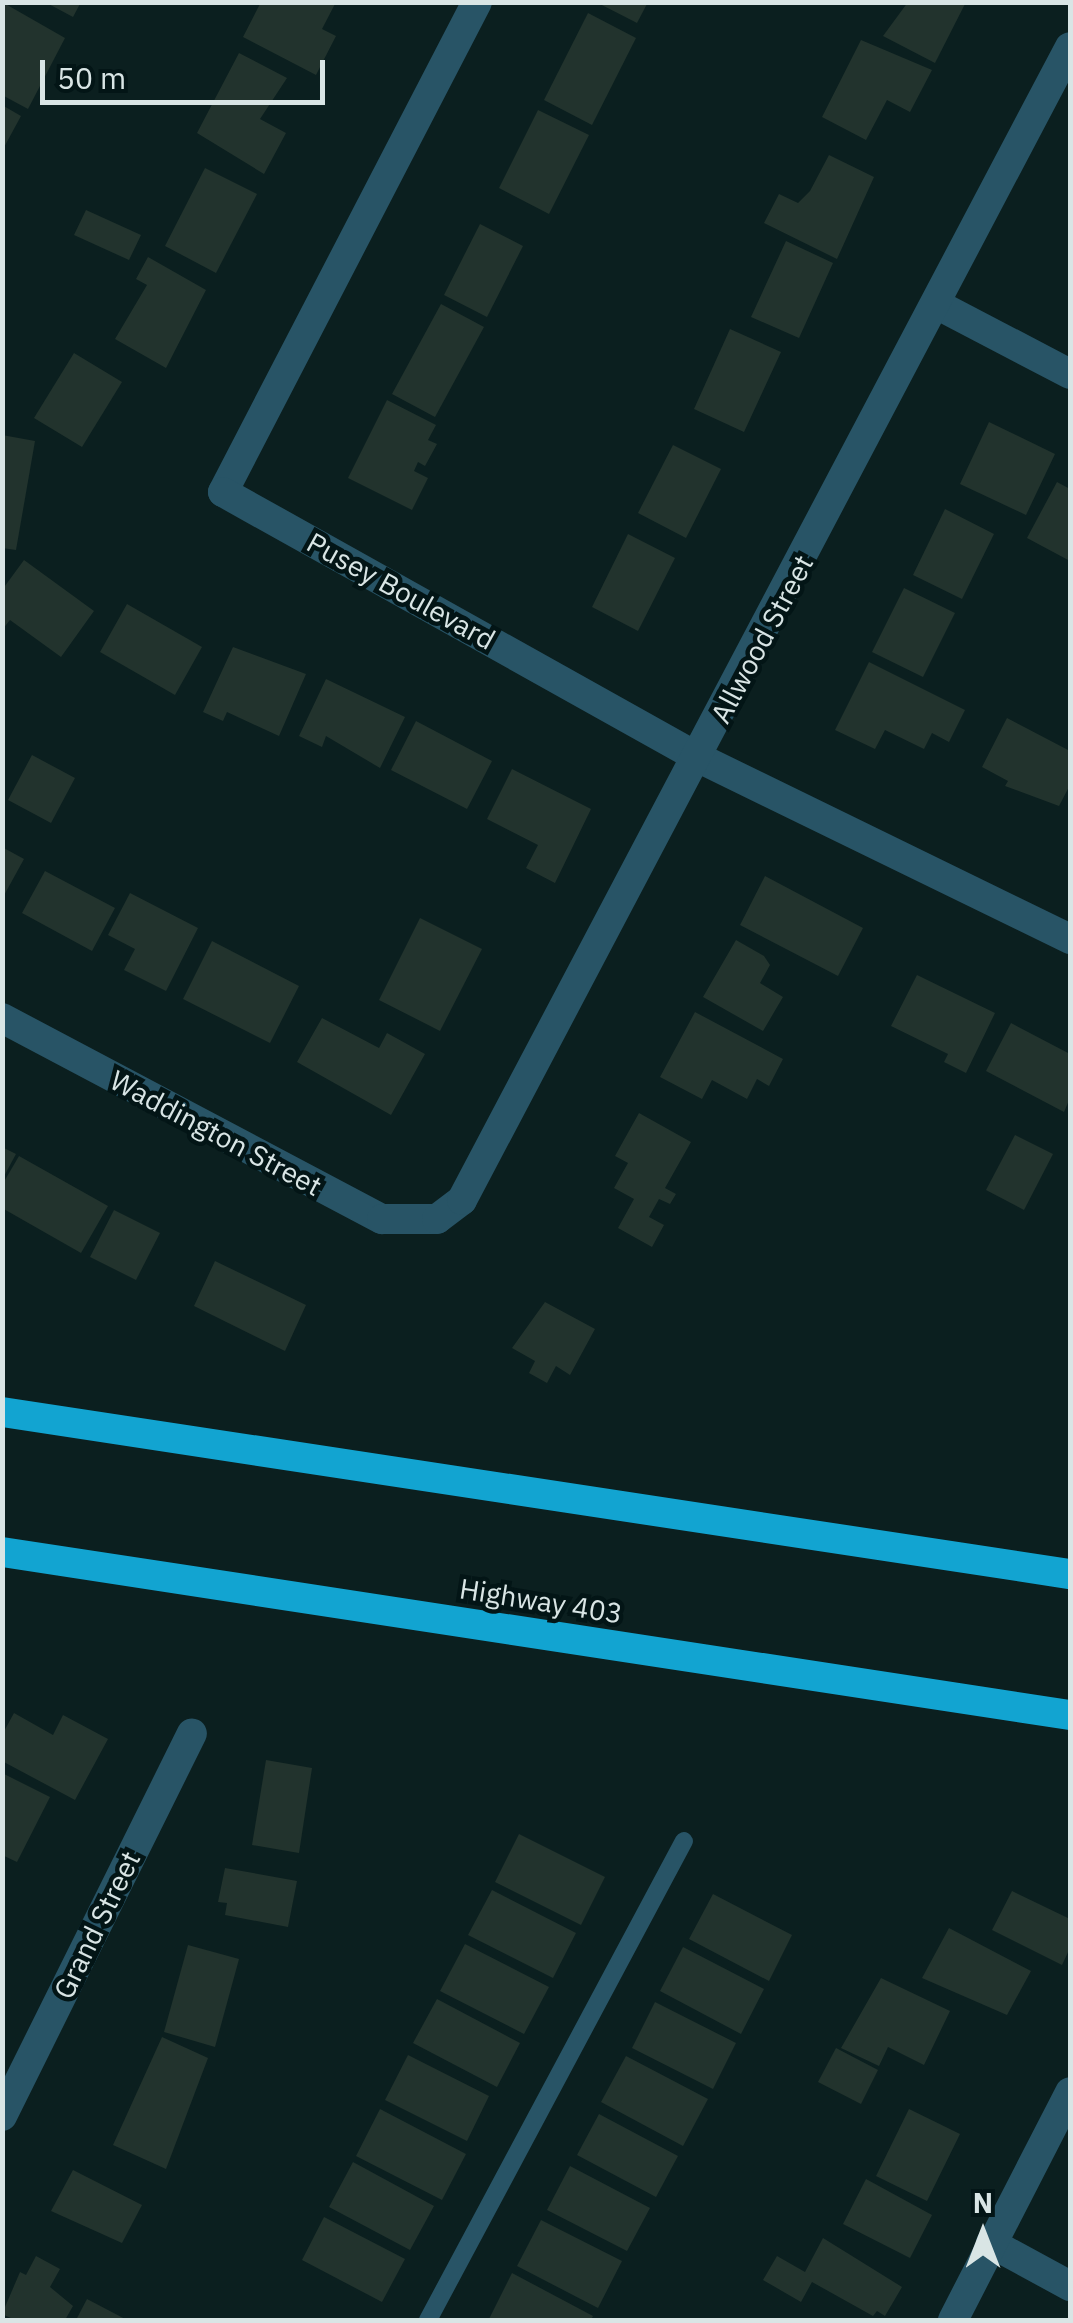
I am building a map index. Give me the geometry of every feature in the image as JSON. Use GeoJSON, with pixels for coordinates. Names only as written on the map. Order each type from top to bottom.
{"type":"FeatureCollection","features":[{"type":"Feature","properties":{"kind":"highway"},"geometry":{"type":"LineString","coordinates":[[2,1412],[1070,1574]]}},
{"type":"Feature","properties":{"kind":"highway","name":"Highway 403"},"geometry":{"type":"LineString","coordinates":[[2,1552],[1070,1715]]}},
{"type":"Feature","properties":{"kind":"street","name":"Pusey Boulevard"},"geometry":{"type":"LineString","coordinates":[[476,2],[223,492],[699,758],[1070,939]]}},
{"type":"Feature","properties":{"kind":"street","name":"Allwood Street"},"geometry":{"type":"LineString","coordinates":[[436,1219],[462,1200],[938,305],[1070,47]]}},
{"type":"Feature","properties":{"kind":"street"},"geometry":{"type":"LineString","coordinates":[[938,305],[1070,374]]}},
{"type":"Feature","properties":{"kind":"street","name":"Waddington Street"},"geometry":{"type":"LineString","coordinates":[[2,1018],[382,1220],[436,1219]]}},
{"type":"Feature","properties":{"kind":"street","name":"Grand Street"},"geometry":{"type":"LineString","coordinates":[[2,2116],[192,1734]]}},
{"type":"Feature","properties":{"kind":"street"},"geometry":{"type":"LineString","coordinates":[[954,2320],[1070,2092]]}},
{"type":"Feature","properties":{"kind":"street"},"geometry":{"type":"LineString","coordinates":[[991,2243],[1070,2286]]}},
{"type":"Feature","properties":{"kind":"lane"},"geometry":{"type":"LineString","coordinates":[[428,2320],[684,1841]]}},
{"type":"Feature","properties":{"kind":"building"},"geometry":{"type":"Polygon","coordinates":[[[2,2],[65,38],[28,109],[2,95],[2,2]]]}},
{"type":"Feature","properties":{"kind":"building"},"geometry":{"type":"Polygon","coordinates":[[[45,2],[81,2],[73,17],[45,2]]]}},
{"type":"Feature","properties":{"kind":"building"},"geometry":{"type":"Polygon","coordinates":[[[261,2],[336,2],[322,29],[336,36],[316,75],[243,37],[261,2]]]}},
{"type":"Feature","properties":{"kind":"building"},"geometry":{"type":"Polygon","coordinates":[[[596,2],[648,2],[637,23],[596,2]]]}},
{"type":"Feature","properties":{"kind":"building"},"geometry":{"type":"Polygon","coordinates":[[[908,2],[966,2],[935,63],[883,36],[908,2]]]}},
{"type":"Feature","properties":{"kind":"building"},"geometry":{"type":"Polygon","coordinates":[[[588,13],[636,38],[592,125],[544,100],[588,13]]]}},
{"type":"Feature","properties":{"kind":"building"},"geometry":{"type":"Polygon","coordinates":[[[861,40],[932,70],[910,112],[887,100],[866,140],[822,117],[861,40]]]}},
{"type":"Feature","properties":{"kind":"building"},"geometry":{"type":"Polygon","coordinates":[[[239,53],[287,78],[260,119],[286,133],[264,174],[197,133],[239,53]]]}},
{"type":"Feature","properties":{"kind":"building"},"geometry":{"type":"Polygon","coordinates":[[[2,105],[21,116],[2,151],[2,105]]]}},
{"type":"Feature","properties":{"kind":"building"},"geometry":{"type":"Polygon","coordinates":[[[538,110],[589,135],[549,214],[499,188],[538,110]]]}},
{"type":"Feature","properties":{"kind":"building"},"geometry":{"type":"Polygon","coordinates":[[[829,155],[874,177],[837,259],[764,223],[779,194],[798,203],[810,191],[829,155]]]}},
{"type":"Feature","properties":{"kind":"building"},"geometry":{"type":"Polygon","coordinates":[[[205,168],[257,194],[216,273],[165,246],[205,168]]]}},
{"type":"Feature","properties":{"kind":"building"},"geometry":{"type":"Polygon","coordinates":[[[86,210],[141,235],[129,260],[74,235],[86,210]]]}},
{"type":"Feature","properties":{"kind":"building"},"geometry":{"type":"Polygon","coordinates":[[[480,224],[523,246],[487,317],[444,295],[480,224]]]}},
{"type":"Feature","properties":{"kind":"building"},"geometry":{"type":"Polygon","coordinates":[[[786,241],[833,263],[799,338],[751,317],[786,241]]]}},
{"type":"Feature","properties":{"kind":"building"},"geometry":{"type":"Polygon","coordinates":[[[148,257],[206,290],[166,368],[115,339],[147,285],[136,279],[148,257]]]}},
{"type":"Feature","properties":{"kind":"building"},"geometry":{"type":"Polygon","coordinates":[[[441,304],[484,327],[435,417],[392,394],[441,304]]]}},
{"type":"Feature","properties":{"kind":"building"},"geometry":{"type":"Polygon","coordinates":[[[730,329],[781,352],[744,432],[694,409],[730,329]]]}},
{"type":"Feature","properties":{"kind":"building"},"geometry":{"type":"Polygon","coordinates":[[[74,353],[122,382],[82,447],[34,418],[74,353]]]}},
{"type":"Feature","properties":{"kind":"building"},"geometry":{"type":"Polygon","coordinates":[[[387,400],[436,425],[428,440],[437,444],[425,466],[418,462],[414,471],[428,478],[412,510],[348,478],[387,400]]]}},
{"type":"Feature","properties":{"kind":"building"},"geometry":{"type":"Polygon","coordinates":[[[989,422],[1055,454],[1026,515],[960,484],[989,422]]]}},
{"type":"Feature","properties":{"kind":"building"},"geometry":{"type":"Polygon","coordinates":[[[2,435],[35,441],[16,550],[2,548],[2,435]]]}},
{"type":"Feature","properties":{"kind":"building"},"geometry":{"type":"Polygon","coordinates":[[[673,445],[721,469],[686,538],[638,513],[673,445]]]}},
{"type":"Feature","properties":{"kind":"building"},"geometry":{"type":"Polygon","coordinates":[[[1057,482],[1070,489],[1070,561],[1027,538],[1057,482]]]}},
{"type":"Feature","properties":{"kind":"building"},"geometry":{"type":"Polygon","coordinates":[[[945,509],[994,534],[962,599],[913,575],[945,509]]]}},
{"type":"Feature","properties":{"kind":"building"},"geometry":{"type":"Polygon","coordinates":[[[628,534],[675,558],[638,631],[592,607],[628,534]]]}},
{"type":"Feature","properties":{"kind":"building"},"geometry":{"type":"Polygon","coordinates":[[[24,560],[94,611],[61,657],[10,620],[2,630],[2,590],[24,560]]]}},
{"type":"Feature","properties":{"kind":"building"},"geometry":{"type":"Polygon","coordinates":[[[904,588],[955,613],[923,677],[872,652],[904,588]]]}},
{"type":"Feature","properties":{"kind":"building"},"geometry":{"type":"Polygon","coordinates":[[[127,604],[202,647],[175,695],[100,652],[127,604]]]}},
{"type":"Feature","properties":{"kind":"building"},"geometry":{"type":"Polygon","coordinates":[[[233,647],[306,674],[279,736],[227,712],[223,721],[203,712],[233,647]]]}},
{"type":"Feature","properties":{"kind":"building"},"geometry":{"type":"Polygon","coordinates":[[[869,662],[965,710],[949,742],[932,733],[924,749],[885,730],[875,749],[835,730],[869,662]]]}},
{"type":"Feature","properties":{"kind":"building"},"geometry":{"type":"Polygon","coordinates":[[[326,679],[405,717],[380,768],[326,736],[322,747],[299,736],[326,679]]]}},
{"type":"Feature","properties":{"kind":"building"},"geometry":{"type":"Polygon","coordinates":[[[1007,718],[1070,751],[1070,785],[1059,806],[1005,786],[1008,781],[982,767],[1007,718]]]}},
{"type":"Feature","properties":{"kind":"building"},"geometry":{"type":"Polygon","coordinates":[[[416,721],[492,761],[467,809],[391,770],[416,721]]]}},
{"type":"Feature","properties":{"kind":"building"},"geometry":{"type":"Polygon","coordinates":[[[32,755],[75,778],[51,823],[8,800],[32,755]]]}},
{"type":"Feature","properties":{"kind":"building"},"geometry":{"type":"Polygon","coordinates":[[[512,769],[591,809],[555,883],[526,868],[538,845],[487,819],[512,769]]]}},
{"type":"Feature","properties":{"kind":"building"},"geometry":{"type":"Polygon","coordinates":[[[2,847],[24,859],[2,899],[2,847]]]}},
{"type":"Feature","properties":{"kind":"building"},"geometry":{"type":"Polygon","coordinates":[[[45,871],[115,908],[92,951],[22,913],[45,871]]]}},
{"type":"Feature","properties":{"kind":"building"},"geometry":{"type":"Polygon","coordinates":[[[765,876],[863,928],[838,976],[740,925],[765,876]]]}},
{"type":"Feature","properties":{"kind":"building"},"geometry":{"type":"Polygon","coordinates":[[[130,893],[198,928],[166,991],[124,970],[135,949],[108,935],[130,893]]]}},
{"type":"Feature","properties":{"kind":"building"},"geometry":{"type":"Polygon","coordinates":[[[420,918],[482,949],[440,1031],[379,1000],[420,918]]]}},
{"type":"Feature","properties":{"kind":"building"},"geometry":{"type":"Polygon","coordinates":[[[736,940],[764,956],[770,965],[760,983],[783,997],[763,1031],[703,997],[736,940]]]}},
{"type":"Feature","properties":{"kind":"building"},"geometry":{"type":"Polygon","coordinates":[[[212,941],[299,986],[270,1043],[183,999],[212,941]]]}},
{"type":"Feature","properties":{"kind":"building"},"geometry":{"type":"Polygon","coordinates":[[[917,975],[995,1013],[966,1073],[944,1062],[948,1054],[891,1026],[917,975]]]}},
{"type":"Feature","properties":{"kind":"building"},"geometry":{"type":"Polygon","coordinates":[[[695,1012],[783,1059],[769,1086],[757,1079],[747,1099],[712,1080],[702,1099],[660,1077],[695,1012]]]}},
{"type":"Feature","properties":{"kind":"building"},"geometry":{"type":"Polygon","coordinates":[[[322,1018],[379,1048],[387,1033],[425,1054],[391,1115],[297,1062],[322,1018]]]}},
{"type":"Feature","properties":{"kind":"building"},"geometry":{"type":"Polygon","coordinates":[[[1011,1023],[1070,1054],[1070,1098],[1064,1112],[986,1071],[1011,1023]]]}},
{"type":"Feature","properties":{"kind":"building"},"geometry":{"type":"Polygon","coordinates":[[[639,1113],[691,1142],[665,1188],[676,1194],[670,1204],[659,1199],[649,1217],[664,1225],[652,1247],[618,1228],[634,1199],[614,1188],[628,1163],[615,1156],[639,1113]]]}},
{"type":"Feature","properties":{"kind":"building"},"geometry":{"type":"Polygon","coordinates":[[[1015,1135],[1053,1154],[1024,1210],[986,1190],[1015,1135]]]}},
{"type":"Feature","properties":{"kind":"building"},"geometry":{"type":"Polygon","coordinates":[[[2,1147],[16,1154],[2,1180],[2,1147]]]}},
{"type":"Feature","properties":{"kind":"building"},"geometry":{"type":"Polygon","coordinates":[[[19,1156],[108,1206],[81,1253],[2,1208],[2,1185],[19,1156]]]}},
{"type":"Feature","properties":{"kind":"building"},"geometry":{"type":"Polygon","coordinates":[[[114,1210],[160,1233],[136,1280],[90,1257],[114,1210]]]}},
{"type":"Feature","properties":{"kind":"building"},"geometry":{"type":"Polygon","coordinates":[[[215,1261],[306,1305],[285,1351],[194,1306],[215,1261]]]}},
{"type":"Feature","properties":{"kind":"building"},"geometry":{"type":"Polygon","coordinates":[[[545,1302],[595,1329],[570,1375],[556,1366],[547,1383],[529,1373],[535,1361],[512,1348],[545,1302]]]}},
{"type":"Feature","properties":{"kind":"building"},"geometry":{"type":"Polygon","coordinates":[[[14,1713],[53,1735],[63,1715],[108,1739],[75,1800],[2,1761],[2,1735],[14,1713]]]}},
{"type":"Feature","properties":{"kind":"building"},"geometry":{"type":"Polygon","coordinates":[[[266,1760],[312,1768],[299,1853],[252,1845],[266,1760]]]}},
{"type":"Feature","properties":{"kind":"building"},"geometry":{"type":"Polygon","coordinates":[[[2,1773],[50,1797],[17,1862],[2,1855],[2,1773]]]}},
{"type":"Feature","properties":{"kind":"building"},"geometry":{"type":"Polygon","coordinates":[[[519,1834],[605,1877],[581,1925],[495,1882],[519,1834]]]}},
{"type":"Feature","properties":{"kind":"building"},"geometry":{"type":"Polygon","coordinates":[[[225,1868],[297,1881],[288,1927],[225,1915],[227,1903],[218,1902],[225,1868]]]}},
{"type":"Feature","properties":{"kind":"building"},"geometry":{"type":"Polygon","coordinates":[[[492,1890],[576,1933],[553,1978],[468,1935],[492,1890]]]}},
{"type":"Feature","properties":{"kind":"building"},"geometry":{"type":"Polygon","coordinates":[[[1012,1891],[1070,1919],[1070,1948],[1062,1965],[992,1930],[1012,1891]]]}},
{"type":"Feature","properties":{"kind":"building"},"geometry":{"type":"Polygon","coordinates":[[[713,1894],[792,1935],[769,1981],[689,1939],[713,1894]]]}},
{"type":"Feature","properties":{"kind":"building"},"geometry":{"type":"Polygon","coordinates":[[[949,1928],[1031,1971],[1007,2015],[922,1978],[949,1928]]]}},
{"type":"Feature","properties":{"kind":"building"},"geometry":{"type":"Polygon","coordinates":[[[465,1944],[549,1987],[524,2034],[440,1991],[465,1944]]]}},
{"type":"Feature","properties":{"kind":"building"},"geometry":{"type":"Polygon","coordinates":[[[188,1945],[239,1959],[215,2047],[164,2032],[188,1945]]]}},
{"type":"Feature","properties":{"kind":"building"},"geometry":{"type":"Polygon","coordinates":[[[683,1947],[764,1989],[741,2034],[660,1991],[683,1947]]]}},
{"type":"Feature","properties":{"kind":"building"},"geometry":{"type":"Polygon","coordinates":[[[881,1978],[950,2011],[924,2065],[888,2047],[879,2066],[841,2048],[881,1978]]]}},
{"type":"Feature","properties":{"kind":"building"},"geometry":{"type":"Polygon","coordinates":[[[437,1999],[520,2043],[497,2087],[413,2043],[437,1999]]]}},
{"type":"Feature","properties":{"kind":"building"},"geometry":{"type":"Polygon","coordinates":[[[655,2002],[736,2043],[713,2089],[632,2048],[655,2002]]]}},
{"type":"Feature","properties":{"kind":"building"},"geometry":{"type":"Polygon","coordinates":[[[162,2037],[208,2058],[166,2169],[113,2145],[162,2037]]]}},
{"type":"Feature","properties":{"kind":"building"},"geometry":{"type":"Polygon","coordinates":[[[836,2048],[878,2070],[861,2104],[818,2082],[836,2048]]]}},
{"type":"Feature","properties":{"kind":"building"},"geometry":{"type":"Polygon","coordinates":[[[408,2055],[489,2096],[467,2141],[385,2100],[408,2055]]]}},
{"type":"Feature","properties":{"kind":"building"},"geometry":{"type":"Polygon","coordinates":[[[626,2056],[708,2099],[683,2146],[601,2102],[626,2056]]]}},
{"type":"Feature","properties":{"kind":"building"},"geometry":{"type":"Polygon","coordinates":[[[380,2109],[466,2154],[442,2200],[356,2156],[380,2109]]]}},
{"type":"Feature","properties":{"kind":"building"},"geometry":{"type":"Polygon","coordinates":[[[909,2109],[960,2134],[927,2201],[876,2176],[909,2109]]]}},
{"type":"Feature","properties":{"kind":"building"},"geometry":{"type":"Polygon","coordinates":[[[599,2114],[678,2156],[656,2197],[577,2155],[599,2114]]]}},
{"type":"Feature","properties":{"kind":"building"},"geometry":{"type":"Polygon","coordinates":[[[353,2162],[434,2206],[410,2250],[329,2207],[353,2162]]]}},
{"type":"Feature","properties":{"kind":"building"},"geometry":{"type":"Polygon","coordinates":[[[570,2166],[650,2208],[627,2251],[547,2210],[570,2166]]]}},
{"type":"Feature","properties":{"kind":"building"},"geometry":{"type":"Polygon","coordinates":[[[73,2170],[142,2205],[122,2243],[51,2211],[73,2170]]]}},
{"type":"Feature","properties":{"kind":"building"},"geometry":{"type":"Polygon","coordinates":[[[866,2179],[932,2215],[910,2258],[843,2224],[866,2179]]]}},
{"type":"Feature","properties":{"kind":"building"},"geometry":{"type":"Polygon","coordinates":[[[324,2217],[405,2259],[382,2302],[302,2260],[324,2217]]]}},
{"type":"Feature","properties":{"kind":"building"},"geometry":{"type":"Polygon","coordinates":[[[541,2220],[622,2261],[598,2308],[517,2266],[541,2220]]]}},
{"type":"Feature","properties":{"kind":"building"},"geometry":{"type":"Polygon","coordinates":[[[823,2238],[902,2287],[885,2316],[877,2311],[873,2316],[812,2282],[801,2302],[763,2280],[777,2256],[805,2272],[823,2238]]]}},
{"type":"Feature","properties":{"kind":"building"},"geometry":{"type":"Polygon","coordinates":[[[36,2256],[60,2269],[50,2287],[73,2306],[65,2320],[15,2320],[2,2314],[20,2272],[26,2275],[36,2256]]]}},
{"type":"Feature","properties":{"kind":"building"},"geometry":{"type":"Polygon","coordinates":[[[512,2273],[593,2316],[591,2320],[489,2319],[512,2273]]]}},
{"type":"Feature","properties":{"kind":"building"},"geometry":{"type":"Polygon","coordinates":[[[87,2299],[127,2320],[76,2320],[87,2299]]]}}]}
